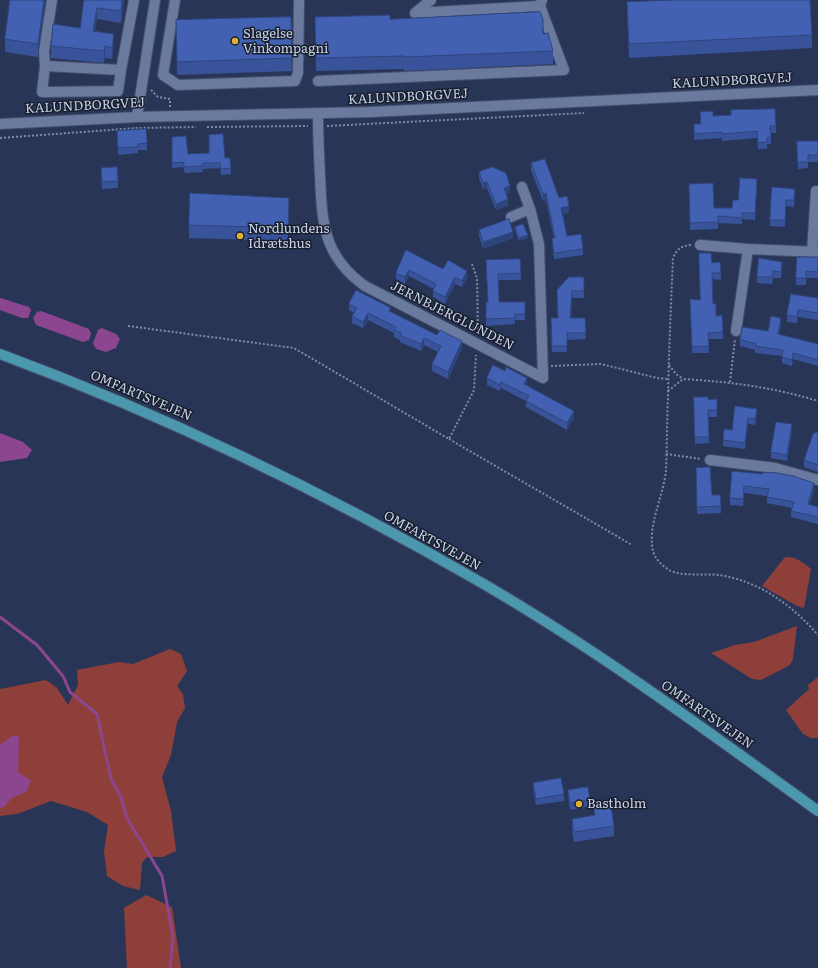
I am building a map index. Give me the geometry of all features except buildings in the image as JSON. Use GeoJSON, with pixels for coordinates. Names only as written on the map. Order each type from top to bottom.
{"type":"FeatureCollection","features":[{"type":"Feature","properties":{"kind":"main road","name":"OMFARTSVEJEN"},"geometry":{"type":"LineString","coordinates":[[0,354],[74,382],[182,427],[392,533],[482,583],[555,628],[636,682],[818,811]]}},
{"type":"Feature","properties":{"kind":"street"},"geometry":{"type":"LineString","coordinates":[[52,0],[44,50],[45,66],[42,92],[118,91],[134,0]]}},
{"type":"Feature","properties":{"kind":"street"},"geometry":{"type":"LineString","coordinates":[[137,116],[155,0]]}},
{"type":"Feature","properties":{"kind":"street"},"geometry":{"type":"LineString","coordinates":[[175,0],[163,75],[178,85],[295,82],[298,73],[299,0]]}},
{"type":"Feature","properties":{"kind":"street"},"geometry":{"type":"LineString","coordinates":[[318,81],[564,70],[541,3],[415,13],[431,0]]}},
{"type":"Feature","properties":{"kind":"street"},"geometry":{"type":"LineString","coordinates":[[45,66],[121,70]]}},
{"type":"Feature","properties":{"kind":"street","name":"KALUNDBORGVEJ"},"geometry":{"type":"LineString","coordinates":[[0,124],[137,116],[318,114],[818,90]]}},
{"type":"Feature","properties":{"kind":"street","name":"JERNBJERGLUNDEN"},"geometry":{"type":"LineString","coordinates":[[318,114],[322,211],[325,235],[338,262],[351,276],[364,286],[478,343],[542,378],[543,366]]}},
{"type":"Feature","properties":{"kind":"street"},"geometry":{"type":"LineString","coordinates":[[522,187],[539,244],[543,366]]}},
{"type":"Feature","properties":{"kind":"street"},"geometry":{"type":"LineString","coordinates":[[700,245],[815,252],[816,191],[818,191]]}},
{"type":"Feature","properties":{"kind":"street"},"geometry":{"type":"LineString","coordinates":[[511,216],[530,210]]}},
{"type":"Feature","properties":{"kind":"street"},"geometry":{"type":"LineString","coordinates":[[736,331],[748,249]]}},
{"type":"Feature","properties":{"kind":"street"},"geometry":{"type":"LineString","coordinates":[[710,460],[775,468],[818,480]]}},
{"type":"Feature","properties":{"kind":"path"},"geometry":{"type":"LineString","coordinates":[[700,245],[683,246],[676,250],[672,258],[666,472],[652,540],[654,552],[660,563],[670,570],[681,574],[717,575],[748,583],[789,606],[818,635]]}},
{"type":"Feature","properties":{"kind":"path"},"geometry":{"type":"LineString","coordinates":[[449,439],[474,390],[478,343],[478,292],[477,278],[472,264]]}},
{"type":"Feature","properties":{"kind":"path"},"geometry":{"type":"LineString","coordinates":[[128,326],[294,348],[632,545]]}},
{"type":"Feature","properties":{"kind":"path"},"geometry":{"type":"LineString","coordinates":[[730,382],[736,331]]}},
{"type":"Feature","properties":{"kind":"path"},"geometry":{"type":"LineString","coordinates":[[543,366],[601,364],[657,378],[668,379]]}},
{"type":"Feature","properties":{"kind":"path"},"geometry":{"type":"LineString","coordinates":[[669,365],[676,374],[683,379],[730,382],[765,387],[818,401]]}},
{"type":"Feature","properties":{"kind":"path"},"geometry":{"type":"LineString","coordinates":[[668,391],[683,379]]}},
{"type":"Feature","properties":{"kind":"path"},"geometry":{"type":"LineString","coordinates":[[666,454],[710,460]]}},
{"type":"Feature","properties":{"kind":"shaded area"},"geometry":{"type":"Polygon","coordinates":[[[0,298],[29,307],[31,310],[28,318],[22,318],[0,310],[0,298]]]}},
{"type":"Feature","properties":{"kind":"shaded area"},"geometry":{"type":"Polygon","coordinates":[[[41,311],[89,329],[91,333],[89,340],[83,342],[36,325],[33,318],[37,312],[41,311]]]}},
{"type":"Feature","properties":{"kind":"shaded area"},"geometry":{"type":"Polygon","coordinates":[[[102,328],[116,334],[120,339],[116,348],[106,352],[96,349],[93,343],[98,330],[102,328]]]}},
{"type":"Feature","properties":{"kind":"shaded area"},"geometry":{"type":"Polygon","coordinates":[[[0,433],[23,442],[32,450],[27,458],[0,462],[0,433]]]}},
{"type":"Feature","properties":{"kind":"shaded area"},"geometry":{"type":"Polygon","coordinates":[[[785,557],[792,557],[799,560],[811,569],[804,608],[762,586],[785,557]]]}},
{"type":"Feature","properties":{"kind":"shaded area"},"geometry":{"type":"Polygon","coordinates":[[[797,626],[793,659],[790,665],[761,680],[752,679],[711,653],[735,645],[754,642],[797,626]]]}},
{"type":"Feature","properties":{"kind":"shaded area"},"geometry":{"type":"Polygon","coordinates":[[[170,649],[181,654],[187,671],[177,686],[183,694],[185,708],[177,722],[171,755],[162,777],[171,811],[176,851],[163,857],[147,857],[142,863],[140,890],[123,886],[107,876],[104,852],[108,825],[87,812],[51,801],[17,814],[0,816],[0,689],[46,680],[57,688],[68,705],[78,685],[77,670],[119,662],[133,664],[170,649]]]}},
{"type":"Feature","properties":{"kind":"shaded area"},"geometry":{"type":"Polygon","coordinates":[[[818,677],[818,738],[811,738],[803,734],[786,710],[809,689],[808,685],[818,677]]]}},
{"type":"Feature","properties":{"kind":"shaded area"},"geometry":{"type":"Polygon","coordinates":[[[12,736],[19,736],[18,772],[31,781],[26,792],[13,797],[4,807],[0,808],[0,745],[12,736]]]}},
{"type":"Feature","properties":{"kind":"shaded area"},"geometry":{"type":"Polygon","coordinates":[[[146,895],[172,907],[181,968],[127,968],[124,908],[146,895]]]}},
{"type":"Feature","properties":{"kind":"waterway"},"geometry":{"type":"LineString","coordinates":[[0,617],[37,645],[63,676],[70,692],[97,714],[111,779],[121,797],[127,818],[162,876],[173,937],[170,968]]}},
{"type":"Feature","properties":{"kind":"place","name":"Slagelse Vinkompagni"},"geometry":{"type":"Point","coordinates":[235,41]}},
{"type":"Feature","properties":{"kind":"place","name":"Nordlundens Idrætshus"},"geometry":{"type":"Point","coordinates":[240,236]}},
{"type":"Feature","properties":{"kind":"place","name":"Bastholm"},"geometry":{"type":"Point","coordinates":[579,804]}}]}
